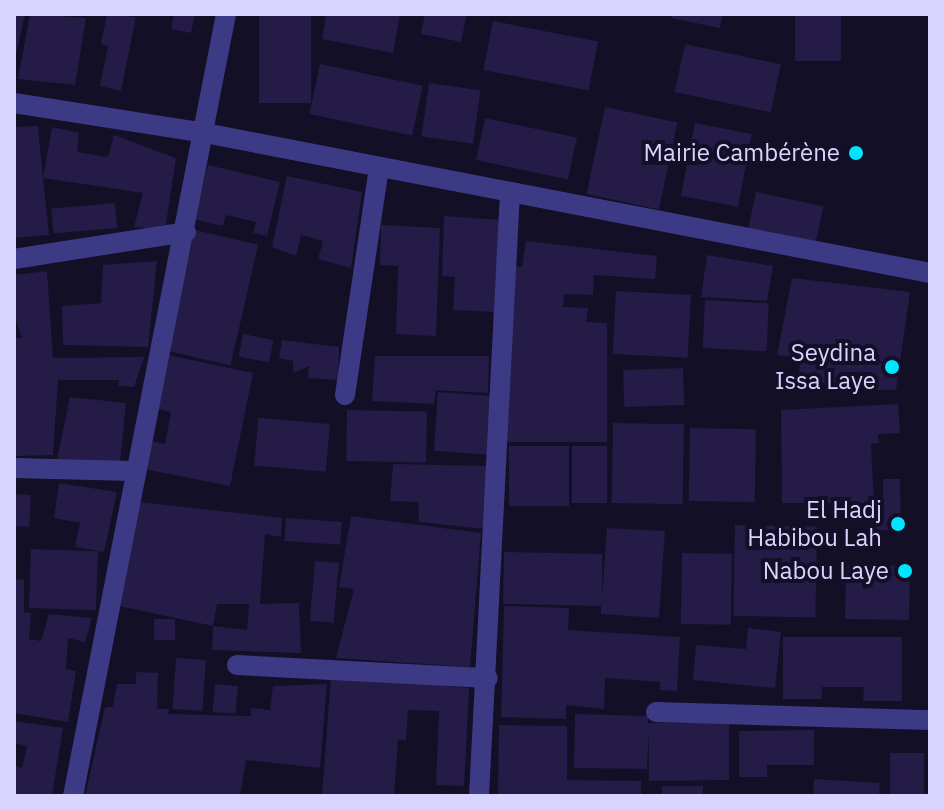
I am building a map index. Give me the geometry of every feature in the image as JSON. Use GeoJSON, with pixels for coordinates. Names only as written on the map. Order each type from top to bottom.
{"type":"FeatureCollection","features":[{"type":"Feature","properties":{"kind":"street"},"geometry":{"type":"LineString","coordinates":[[73,796],[133,471],[186,232],[226,14]]}},
{"type":"Feature","properties":{"kind":"street"},"geometry":{"type":"LineString","coordinates":[[14,103],[205,133],[930,273]]}},
{"type":"Feature","properties":{"kind":"street"},"geometry":{"type":"LineString","coordinates":[[345,395],[379,168]]}},
{"type":"Feature","properties":{"kind":"street"},"geometry":{"type":"LineString","coordinates":[[479,796],[488,678],[510,192]]}},
{"type":"Feature","properties":{"kind":"street"},"geometry":{"type":"LineString","coordinates":[[14,259],[186,232]]}},
{"type":"Feature","properties":{"kind":"street"},"geometry":{"type":"LineString","coordinates":[[14,468],[133,471]]}},
{"type":"Feature","properties":{"kind":"street"},"geometry":{"type":"LineString","coordinates":[[237,665],[488,678]]}},
{"type":"Feature","properties":{"kind":"street"},"geometry":{"type":"LineString","coordinates":[[656,712],[930,720]]}},
{"type":"Feature","properties":{"kind":"building"},"geometry":{"type":"Polygon","coordinates":[[[14,14],[25,14],[15,60],[14,60],[14,14]]]}},
{"type":"Feature","properties":{"kind":"building"},"geometry":{"type":"Polygon","coordinates":[[[30,14],[86,18],[75,85],[18,79],[30,14]]]}},
{"type":"Feature","properties":{"kind":"building"},"geometry":{"type":"Polygon","coordinates":[[[107,14],[136,17],[121,91],[100,86],[108,46],[101,44],[107,14]]]}},
{"type":"Feature","properties":{"kind":"building"},"geometry":{"type":"Polygon","coordinates":[[[174,14],[195,14],[191,33],[171,29],[174,14]]]}},
{"type":"Feature","properties":{"kind":"building"},"geometry":{"type":"Polygon","coordinates":[[[259,14],[311,14],[311,103],[259,103],[259,14]]]}},
{"type":"Feature","properties":{"kind":"building"},"geometry":{"type":"Polygon","coordinates":[[[326,14],[400,14],[393,53],[322,39],[326,14]]]}},
{"type":"Feature","properties":{"kind":"building"},"geometry":{"type":"Polygon","coordinates":[[[425,14],[467,14],[461,42],[421,34],[425,14]]]}},
{"type":"Feature","properties":{"kind":"building"},"geometry":{"type":"Polygon","coordinates":[[[672,14],[723,14],[720,28],[671,18],[672,14]]]}},
{"type":"Feature","properties":{"kind":"building"},"geometry":{"type":"Polygon","coordinates":[[[795,14],[841,14],[841,61],[795,61],[795,14]]]}},
{"type":"Feature","properties":{"kind":"building"},"geometry":{"type":"Polygon","coordinates":[[[493,21],[598,41],[588,90],[483,70],[493,21]]]}},
{"type":"Feature","properties":{"kind":"building"},"geometry":{"type":"Polygon","coordinates":[[[685,44],[781,64],[771,112],[675,92],[685,44]]]}},
{"type":"Feature","properties":{"kind":"building"},"geometry":{"type":"Polygon","coordinates":[[[320,64],[423,86],[412,136],[309,114],[320,64]]]}},
{"type":"Feature","properties":{"kind":"building"},"geometry":{"type":"Polygon","coordinates":[[[429,83],[480,90],[473,144],[421,136],[429,83]]]}},
{"type":"Feature","properties":{"kind":"building"},"geometry":{"type":"Polygon","coordinates":[[[605,107],[677,122],[659,209],[586,194],[605,107]]]}},
{"type":"Feature","properties":{"kind":"building"},"geometry":{"type":"Polygon","coordinates":[[[485,118],[577,138],[568,180],[476,160],[485,118]]]}},
{"type":"Feature","properties":{"kind":"building"},"geometry":{"type":"Polygon","coordinates":[[[695,123],[752,134],[738,207],[681,196],[695,123]]]}},
{"type":"Feature","properties":{"kind":"building"},"geometry":{"type":"Polygon","coordinates":[[[38,126],[49,235],[14,238],[14,127],[38,126]]]}},
{"type":"Feature","properties":{"kind":"building"},"geometry":{"type":"Polygon","coordinates":[[[52,127],[79,133],[77,152],[108,157],[114,135],[176,158],[165,230],[134,227],[143,193],[43,178],[52,127]]]}},
{"type":"Feature","properties":{"kind":"building"},"geometry":{"type":"Polygon","coordinates":[[[208,165],[280,182],[267,236],[253,233],[256,222],[226,215],[223,226],[194,219],[208,165]]]}},
{"type":"Feature","properties":{"kind":"building"},"geometry":{"type":"Polygon","coordinates":[[[287,176],[362,192],[351,268],[318,259],[323,241],[301,235],[296,256],[272,247],[287,176]]]}},
{"type":"Feature","properties":{"kind":"building"},"geometry":{"type":"Polygon","coordinates":[[[756,192],[823,206],[815,246],[747,232],[756,192]]]}},
{"type":"Feature","properties":{"kind":"building"},"geometry":{"type":"Polygon","coordinates":[[[115,203],[117,228],[53,233],[51,209],[115,203]]]}},
{"type":"Feature","properties":{"kind":"building"},"geometry":{"type":"Polygon","coordinates":[[[444,216],[500,220],[498,312],[453,310],[455,277],[442,276],[444,216]]]}},
{"type":"Feature","properties":{"kind":"building"},"geometry":{"type":"Polygon","coordinates":[[[381,225],[440,228],[436,336],[396,334],[398,266],[380,265],[381,225]]]}},
{"type":"Feature","properties":{"kind":"building"},"geometry":{"type":"Polygon","coordinates":[[[195,230],[258,245],[230,365],[167,351],[195,230]]]}},
{"type":"Feature","properties":{"kind":"building"},"geometry":{"type":"Polygon","coordinates":[[[526,241],[657,256],[655,279],[594,275],[593,295],[564,294],[563,307],[588,308],[586,322],[607,323],[607,442],[507,442],[514,267],[522,267],[526,241]]]}},
{"type":"Feature","properties":{"kind":"building"},"geometry":{"type":"Polygon","coordinates":[[[707,255],[773,266],[767,301],[701,297],[707,255]]]}},
{"type":"Feature","properties":{"kind":"building"},"geometry":{"type":"Polygon","coordinates":[[[157,261],[148,347],[63,345],[62,306],[101,303],[103,265],[157,261]]]}},
{"type":"Feature","properties":{"kind":"building"},"geometry":{"type":"Polygon","coordinates":[[[47,271],[53,358],[144,357],[134,387],[118,386],[119,380],[58,380],[53,455],[14,456],[14,338],[22,338],[14,315],[14,275],[47,271]]]}},
{"type":"Feature","properties":{"kind":"building"},"geometry":{"type":"Polygon","coordinates":[[[792,278],[910,292],[896,390],[852,390],[798,377],[801,359],[777,355],[792,278]]]}},
{"type":"Feature","properties":{"kind":"building"},"geometry":{"type":"Polygon","coordinates":[[[616,291],[691,295],[688,358],[613,354],[616,291]]]}},
{"type":"Feature","properties":{"kind":"building"},"geometry":{"type":"Polygon","coordinates":[[[705,300],[769,303],[766,351],[702,348],[705,300]]]}},
{"type":"Feature","properties":{"kind":"building"},"geometry":{"type":"Polygon","coordinates":[[[243,334],[273,340],[269,362],[239,357],[243,334]]]}},
{"type":"Feature","properties":{"kind":"building"},"geometry":{"type":"Polygon","coordinates":[[[282,340],[339,347],[338,380],[308,378],[309,366],[293,373],[293,361],[279,358],[282,340]]]}},
{"type":"Feature","properties":{"kind":"building"},"geometry":{"type":"Polygon","coordinates":[[[163,354],[253,373],[230,486],[139,468],[144,440],[165,444],[171,412],[153,408],[163,354]]]}},
{"type":"Feature","properties":{"kind":"building"},"geometry":{"type":"Polygon","coordinates":[[[375,356],[489,356],[488,393],[431,390],[436,391],[434,404],[372,401],[375,356]]]}},
{"type":"Feature","properties":{"kind":"building"},"geometry":{"type":"Polygon","coordinates":[[[683,368],[684,405],[624,407],[623,370],[683,368]]]}},
{"type":"Feature","properties":{"kind":"building"},"geometry":{"type":"Polygon","coordinates":[[[438,392],[496,396],[492,455],[434,451],[438,392]]]}},
{"type":"Feature","properties":{"kind":"building"},"geometry":{"type":"Polygon","coordinates":[[[70,397],[126,403],[120,462],[57,459],[70,397]]]}},
{"type":"Feature","properties":{"kind":"building"},"geometry":{"type":"Polygon","coordinates":[[[898,404],[900,433],[878,434],[879,443],[871,444],[874,503],[782,503],[781,410],[898,404]]]}},
{"type":"Feature","properties":{"kind":"building"},"geometry":{"type":"Polygon","coordinates":[[[347,410],[427,411],[426,462],[346,461],[347,410]]]}},
{"type":"Feature","properties":{"kind":"building"},"geometry":{"type":"Polygon","coordinates":[[[258,418],[330,424],[326,472],[254,466],[258,418]]]}},
{"type":"Feature","properties":{"kind":"building"},"geometry":{"type":"Polygon","coordinates":[[[613,423],[684,424],[683,504],[612,503],[613,423]]]}},
{"type":"Feature","properties":{"kind":"building"},"geometry":{"type":"Polygon","coordinates":[[[690,428],[756,429],[755,502],[689,501],[690,428]]]}},
{"type":"Feature","properties":{"kind":"building"},"geometry":{"type":"Polygon","coordinates":[[[509,446],[569,446],[569,506],[509,506],[509,446]]]}},
{"type":"Feature","properties":{"kind":"building"},"geometry":{"type":"Polygon","coordinates":[[[572,446],[607,446],[607,503],[572,503],[572,446]]]}},
{"type":"Feature","properties":{"kind":"building"},"geometry":{"type":"Polygon","coordinates":[[[393,464],[487,466],[486,529],[419,522],[418,502],[390,501],[393,464]]]}},
{"type":"Feature","properties":{"kind":"building"},"geometry":{"type":"Polygon","coordinates":[[[883,479],[900,479],[901,530],[873,530],[874,503],[883,503],[883,479]]]}},
{"type":"Feature","properties":{"kind":"building"},"geometry":{"type":"Polygon","coordinates":[[[59,483],[117,492],[104,552],[75,547],[80,523],[54,518],[59,483]]]}},
{"type":"Feature","properties":{"kind":"building"},"geometry":{"type":"Polygon","coordinates":[[[14,494],[31,495],[29,527],[14,526],[14,494]]]}},
{"type":"Feature","properties":{"kind":"building"},"geometry":{"type":"Polygon","coordinates":[[[139,502],[282,518],[281,537],[265,534],[260,604],[299,603],[301,653],[212,650],[213,626],[119,606],[139,502]],[[217,604],[213,626],[247,630],[249,604],[217,604]]]}},
{"type":"Feature","properties":{"kind":"building"},"geometry":{"type":"Polygon","coordinates":[[[351,516],[481,533],[470,667],[336,658],[354,589],[339,587],[351,516]]]}},
{"type":"Feature","properties":{"kind":"building"},"geometry":{"type":"Polygon","coordinates":[[[286,518],[342,522],[340,545],[284,541],[286,518]]]}},
{"type":"Feature","properties":{"kind":"building"},"geometry":{"type":"Polygon","coordinates":[[[735,525],[817,526],[815,617],[733,616],[735,525]]]}},
{"type":"Feature","properties":{"kind":"building"},"geometry":{"type":"Polygon","coordinates":[[[607,528],[665,531],[659,618],[601,614],[601,606],[503,604],[504,552],[602,554],[602,598],[607,528]]]}},
{"type":"Feature","properties":{"kind":"building"},"geometry":{"type":"Polygon","coordinates":[[[31,549],[98,551],[96,610],[29,608],[31,549]]]}},
{"type":"Feature","properties":{"kind":"building"},"geometry":{"type":"Polygon","coordinates":[[[682,553],[732,554],[731,625],[681,624],[682,553]]]}},
{"type":"Feature","properties":{"kind":"building"},"geometry":{"type":"Polygon","coordinates":[[[315,561],[339,563],[334,623],[310,621],[315,561]]]}},
{"type":"Feature","properties":{"kind":"building"},"geometry":{"type":"Polygon","coordinates":[[[846,565],[910,566],[909,620],[845,619],[846,565]]]}},
{"type":"Feature","properties":{"kind":"building"},"geometry":{"type":"Polygon","coordinates":[[[14,579],[24,580],[24,613],[31,613],[29,639],[41,641],[49,614],[92,618],[85,642],[68,638],[66,669],[76,671],[68,722],[14,713],[14,579]]]}},
{"type":"Feature","properties":{"kind":"building"},"geometry":{"type":"Polygon","coordinates":[[[504,606],[569,608],[568,630],[680,637],[677,691],[660,690],[660,682],[605,678],[604,709],[566,705],[566,719],[501,717],[504,606]]]}},
{"type":"Feature","properties":{"kind":"building"},"geometry":{"type":"Polygon","coordinates":[[[154,619],[175,619],[175,640],[154,640],[154,619]]]}},
{"type":"Feature","properties":{"kind":"building"},"geometry":{"type":"Polygon","coordinates":[[[748,628],[781,632],[775,688],[693,680],[696,645],[746,649],[748,628]]]}},
{"type":"Feature","properties":{"kind":"building"},"geometry":{"type":"Polygon","coordinates":[[[783,637],[902,637],[902,701],[863,701],[864,687],[822,687],[822,699],[783,699],[783,637]]]}},
{"type":"Feature","properties":{"kind":"building"},"geometry":{"type":"Polygon","coordinates":[[[176,658],[206,660],[202,711],[172,709],[176,658]]]}},
{"type":"Feature","properties":{"kind":"building"},"geometry":{"type":"Polygon","coordinates":[[[136,672],[158,673],[157,709],[169,709],[168,714],[251,716],[251,708],[270,710],[273,686],[327,684],[320,768],[246,760],[240,796],[85,796],[105,707],[113,707],[117,684],[136,684],[136,672]]]}},
{"type":"Feature","properties":{"kind":"building"},"geometry":{"type":"Polygon","coordinates":[[[331,675],[469,688],[464,786],[436,785],[439,711],[408,710],[406,740],[398,740],[394,796],[322,796],[331,675]]]}},
{"type":"Feature","properties":{"kind":"building"},"geometry":{"type":"Polygon","coordinates":[[[215,684],[238,686],[235,714],[213,712],[215,684]]]}},
{"type":"Feature","properties":{"kind":"building"},"geometry":{"type":"Polygon","coordinates":[[[575,714],[648,716],[648,723],[729,722],[729,780],[649,781],[649,731],[647,769],[574,768],[575,714]]]}},
{"type":"Feature","properties":{"kind":"building"},"geometry":{"type":"Polygon","coordinates":[[[14,721],[63,728],[52,796],[14,796],[14,765],[22,768],[27,746],[14,743],[14,721]]]}},
{"type":"Feature","properties":{"kind":"building"},"geometry":{"type":"Polygon","coordinates":[[[499,725],[567,726],[567,780],[641,781],[641,796],[498,796],[499,725]]]}},
{"type":"Feature","properties":{"kind":"building"},"geometry":{"type":"Polygon","coordinates":[[[814,730],[814,765],[767,765],[767,777],[739,777],[739,731],[814,730]]]}},
{"type":"Feature","properties":{"kind":"building"},"geometry":{"type":"Polygon","coordinates":[[[890,753],[924,753],[924,796],[890,796],[890,753]]]}},
{"type":"Feature","properties":{"kind":"building"},"geometry":{"type":"Polygon","coordinates":[[[814,779],[880,783],[879,796],[813,796],[814,779]]]}},
{"type":"Feature","properties":{"kind":"building"},"geometry":{"type":"Polygon","coordinates":[[[662,786],[703,786],[703,796],[662,796],[662,786]]]}},
{"type":"Feature","properties":{"kind":"place","name":"Mairie Cambérène"},"geometry":{"type":"Point","coordinates":[856,153]}},
{"type":"Feature","properties":{"kind":"place","name":"Seydina Issa Laye"},"geometry":{"type":"Point","coordinates":[892,367]}},
{"type":"Feature","properties":{"kind":"place","name":"El Hadj Habibou Lah"},"geometry":{"type":"Point","coordinates":[898,524]}},
{"type":"Feature","properties":{"kind":"place","name":"Nabou Laye"},"geometry":{"type":"Point","coordinates":[905,571]}}]}
